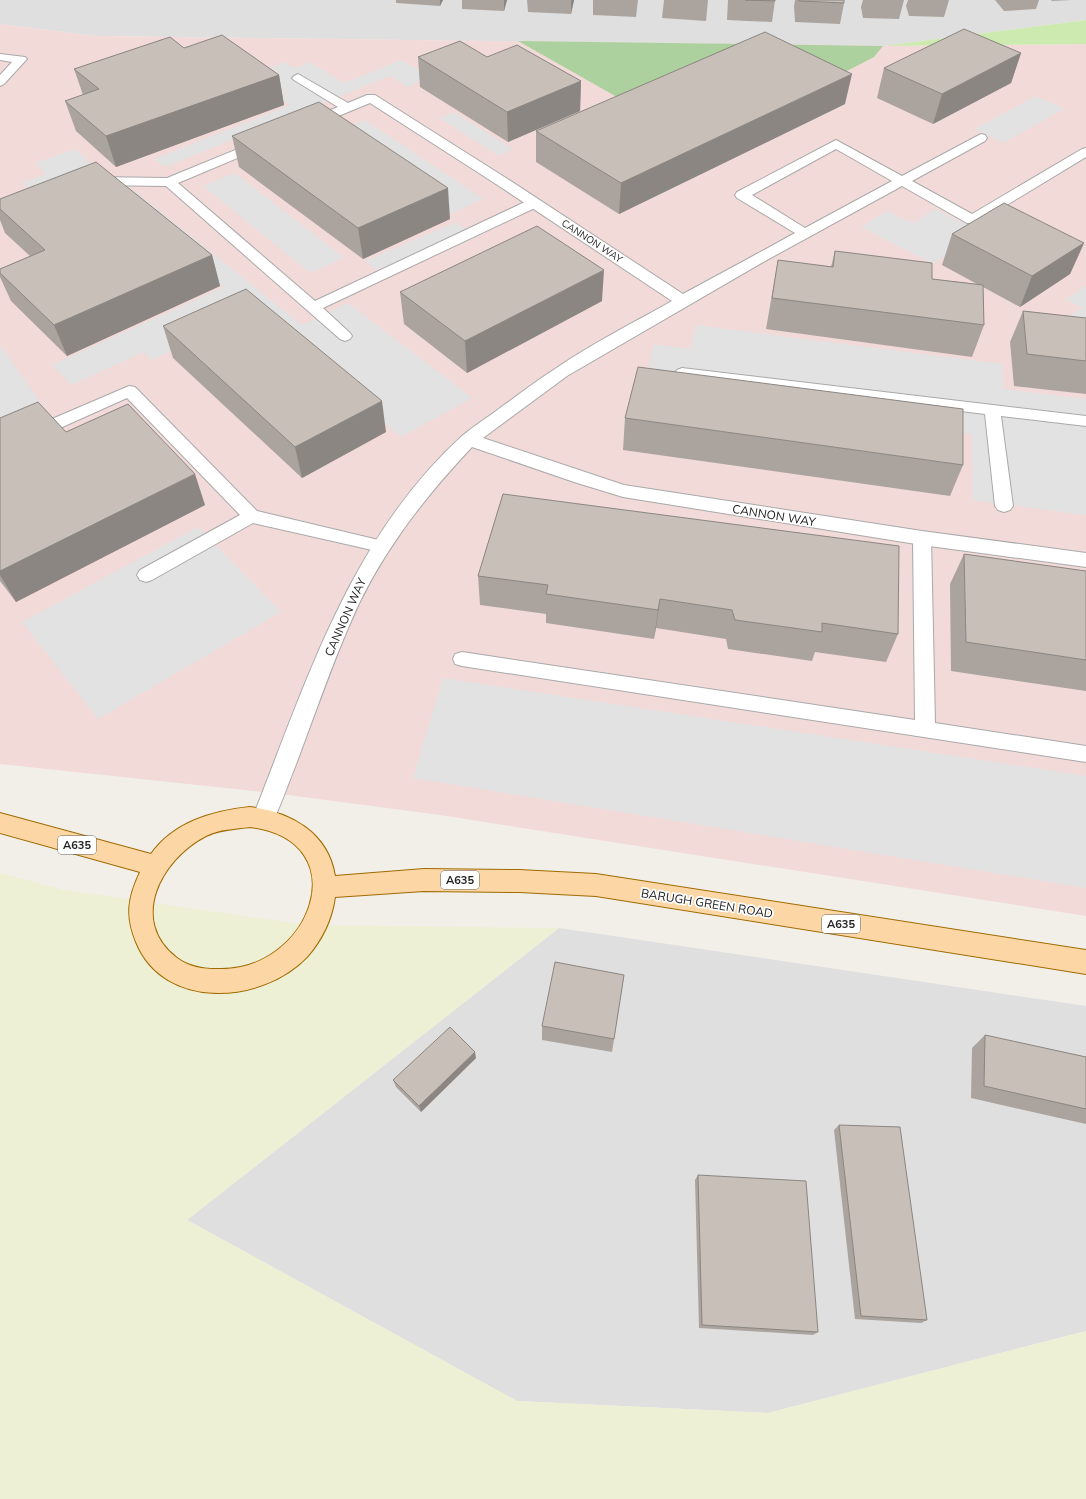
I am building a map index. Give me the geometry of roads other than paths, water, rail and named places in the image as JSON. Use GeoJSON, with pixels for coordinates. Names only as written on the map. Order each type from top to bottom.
{"type":"FeatureCollection","features":[{"type":"Feature","properties":{"kind":"main road"},"geometry":{"type":"LineString","coordinates":[[250,817],[276,822],[297,833],[312,847],[322,866],[325,887],[320,913],[306,939],[284,960],[256,976],[225,983],[195,979],[172,970],[154,954],[143,934],[140,912],[144,888],[155,866],[173,846],[197,830],[223,820],[250,817]]}},
{"type":"Feature","properties":{"kind":"main road","name":"A635"},"geometry":{"type":"LineString","coordinates":[[0,823],[155,866]]}},
{"type":"Feature","properties":{"kind":"main road","name":"BARUGH GREEN ROAD"},"geometry":{"type":"LineString","coordinates":[[325,887],[424,880],[519,881],[596,885],[1086,962]]}},
{"type":"Feature","properties":{"kind":"street","name":"CANNON WAY"},"geometry":{"type":"LineString","coordinates":[[501,181],[683,301]]}},
{"type":"Feature","properties":{"kind":"street","name":"CANNON WAY"},"geometry":{"type":"LineString","coordinates":[[263,819],[340,625],[359,584],[381,546],[412,503],[441,468],[469,440],[561,372],[760,258]]}},
{"type":"Feature","properties":{"kind":"street","name":"CANNON WAY"},"geometry":{"type":"LineString","coordinates":[[469,440],[623,491],[922,538],[1086,560]]}},
{"type":"Feature","properties":{"kind":"lane"},"geometry":{"type":"LineString","coordinates":[[0,57],[21,59],[0,82]]}},
{"type":"Feature","properties":{"kind":"lane"},"geometry":{"type":"LineString","coordinates":[[298,78],[348,108]]}},
{"type":"Feature","properties":{"kind":"lane"},"geometry":{"type":"LineString","coordinates":[[298,129],[371,98],[501,181]]}},
{"type":"Feature","properties":{"kind":"lane"},"geometry":{"type":"LineString","coordinates":[[94,181],[169,182],[276,138]]}},
{"type":"Feature","properties":{"kind":"lane"},"geometry":{"type":"LineString","coordinates":[[760,258],[982,138]]}},
{"type":"Feature","properties":{"kind":"lane"},"geometry":{"type":"LineString","coordinates":[[806,234],[742,195],[836,144],[972,220],[1086,152]]}},
{"type":"Feature","properties":{"kind":"lane"},"geometry":{"type":"LineString","coordinates":[[169,182],[345,336]]}},
{"type":"Feature","properties":{"kind":"lane"},"geometry":{"type":"LineString","coordinates":[[313,307],[534,203]]}},
{"type":"Feature","properties":{"kind":"lane"},"geometry":{"type":"LineString","coordinates":[[682,373],[1086,421]]}},
{"type":"Feature","properties":{"kind":"lane"},"geometry":{"type":"LineString","coordinates":[[0,431],[5,446],[129,391],[250,516],[381,546]]}},
{"type":"Feature","properties":{"kind":"lane"},"geometry":{"type":"LineString","coordinates":[[992,409],[1004,506]]}},
{"type":"Feature","properties":{"kind":"lane"},"geometry":{"type":"LineString","coordinates":[[146,575],[250,516]]}},
{"type":"Feature","properties":{"kind":"lane"},"geometry":{"type":"LineString","coordinates":[[922,538],[925,730]]}},
{"type":"Feature","properties":{"kind":"lane"},"geometry":{"type":"LineString","coordinates":[[462,659],[1086,754]]}}]}
